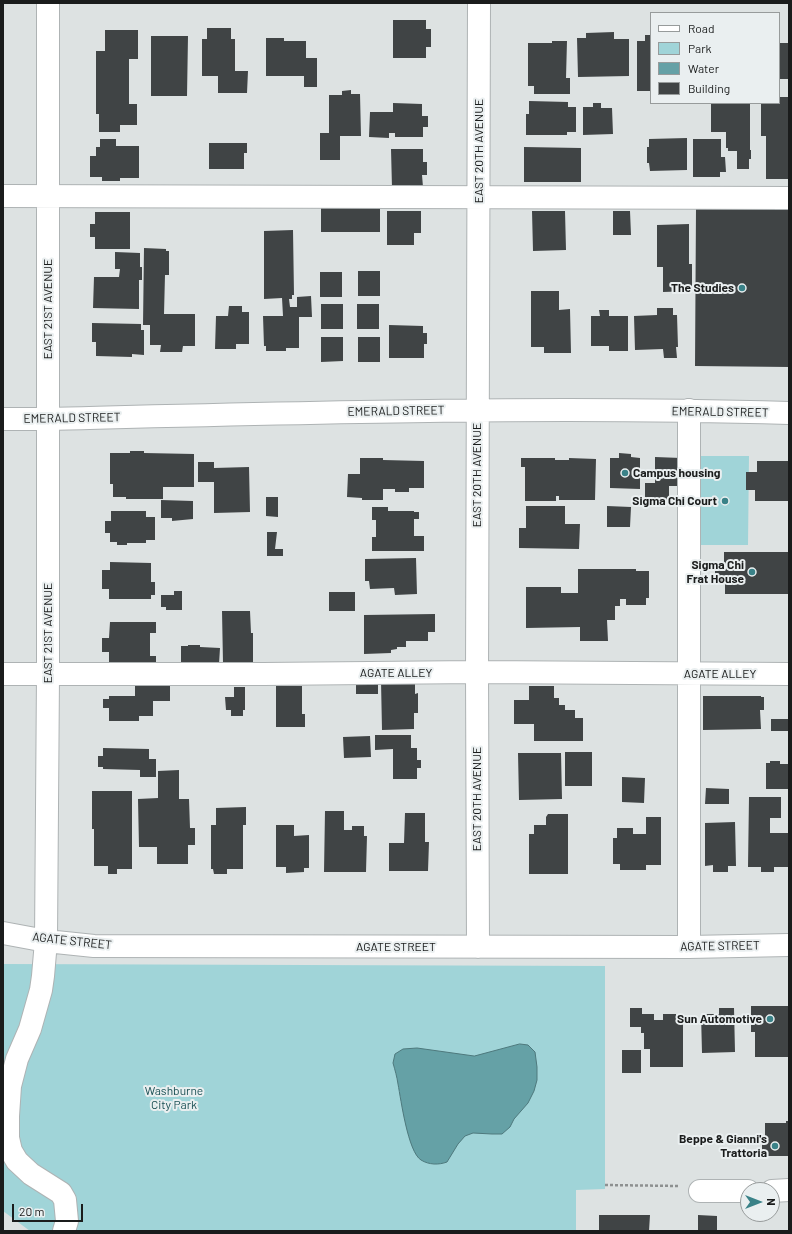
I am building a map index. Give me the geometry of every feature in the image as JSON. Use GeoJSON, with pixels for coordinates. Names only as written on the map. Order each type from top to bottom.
{"type":"FeatureCollection","features":[{"type":"Feature","properties":{"kind":"street","name":"EAST 21ST AVENUE"},"geometry":{"type":"LineString","coordinates":[[48,3],[48,674],[46,941],[41,990],[30,1029],[17,1059],[10,1086],[8,1138],[11,1152],[16,1161],[32,1174],[61,1193],[65,1200],[67,1221],[64,1231]]}},
{"type":"Feature","properties":{"kind":"street","name":"EAST 20TH AVENUE"},"geometry":{"type":"LineString","coordinates":[[478,946],[477,410],[479,3]]}},
{"type":"Feature","properties":{"kind":"street"},"geometry":{"type":"LineString","coordinates":[[3,196],[789,198]]}},
{"type":"Feature","properties":{"kind":"street","name":"EMERALD STREET"},"geometry":{"type":"LineString","coordinates":[[3,419],[477,410],[689,410],[789,413]]}},
{"type":"Feature","properties":{"kind":"street"},"geometry":{"type":"LineString","coordinates":[[688,946],[689,410]]}},
{"type":"Feature","properties":{"kind":"street","name":"AGATE ALLEY"},"geometry":{"type":"LineString","coordinates":[[3,674],[477,672],[789,674]]}},
{"type":"Feature","properties":{"kind":"street","name":"AGATE STREET"},"geometry":{"type":"LineString","coordinates":[[3,933],[46,941],[94,946],[789,945]]}},
{"type":"Feature","properties":{"kind":"street"},"geometry":{"type":"LineString","coordinates":[[700,1192],[740,1191]]}},
{"type":"Feature","properties":{"kind":"path"},"geometry":{"type":"LineString","coordinates":[[605,1185],[687,1186],[700,1192]]}},
{"type":"Feature","properties":{"kind":"green space","name":"Sigma Chi Court"},"geometry":{"type":"Polygon","coordinates":[[[701,456],[749,456],[748,545],[701,545],[701,456]]]}},
{"type":"Feature","properties":{"kind":"green space","name":"Washburne City Park"},"geometry":{"type":"Polygon","coordinates":[[[3,964],[605,966],[605,1189],[576,1190],[576,1231],[30,1231],[3,1211],[3,964]]]}},
{"type":"Feature","properties":{"kind":"water"},"geometry":{"type":"Polygon","coordinates":[[[520,1044],[528,1045],[535,1052],[537,1080],[534,1091],[528,1103],[514,1119],[510,1127],[502,1134],[473,1133],[465,1136],[458,1144],[447,1162],[434,1164],[421,1160],[416,1155],[412,1147],[403,1113],[393,1063],[395,1054],[403,1049],[417,1048],[474,1056],[520,1044]]]}},
{"type":"Feature","properties":{"kind":"building"},"geometry":{"type":"Polygon","coordinates":[[[393,20],[426,20],[426,29],[431,29],[431,47],[426,47],[426,58],[393,58],[393,20]]]}},
{"type":"Feature","properties":{"kind":"building"},"geometry":{"type":"Polygon","coordinates":[[[207,28],[231,28],[231,39],[235,39],[235,71],[248,71],[247,93],[218,93],[218,76],[202,76],[202,39],[207,39],[207,28]]]}},
{"type":"Feature","properties":{"kind":"building"},"geometry":{"type":"Polygon","coordinates":[[[105,30],[138,30],[138,59],[129,59],[129,104],[137,104],[137,125],[120,125],[120,132],[99,132],[99,114],[96,114],[96,51],[105,51],[105,30]]]}},
{"type":"Feature","properties":{"kind":"building"},"geometry":{"type":"Polygon","coordinates":[[[614,32],[614,39],[629,39],[629,76],[578,77],[577,38],[586,38],[586,33],[614,32]]]}},
{"type":"Feature","properties":{"kind":"building"},"geometry":{"type":"Polygon","coordinates":[[[645,35],[650,35],[650,91],[637,91],[637,41],[645,41],[645,35]]]}},
{"type":"Feature","properties":{"kind":"building"},"geometry":{"type":"Polygon","coordinates":[[[151,36],[188,36],[187,96],[151,96],[151,36]]]}},
{"type":"Feature","properties":{"kind":"building"},"geometry":{"type":"Polygon","coordinates":[[[266,38],[284,38],[284,41],[306,41],[306,58],[317,58],[317,87],[304,87],[304,76],[266,76],[266,38]]]}},
{"type":"Feature","properties":{"kind":"building"},"geometry":{"type":"Polygon","coordinates":[[[552,41],[567,41],[566,78],[570,78],[570,94],[534,94],[534,86],[528,86],[528,43],[552,43],[552,41]]]}},
{"type":"Feature","properties":{"kind":"building"},"geometry":{"type":"Polygon","coordinates":[[[780,43],[789,43],[789,79],[780,79],[780,43]]]}},
{"type":"Feature","properties":{"kind":"building"},"geometry":{"type":"Polygon","coordinates":[[[351,90],[351,94],[360,94],[361,136],[340,136],[340,160],[320,160],[320,133],[329,133],[329,95],[342,95],[342,91],[351,90]]]}},
{"type":"Feature","properties":{"kind":"building"},"geometry":{"type":"Polygon","coordinates":[[[780,97],[789,97],[789,179],[766,179],[766,136],[761,136],[761,104],[780,104],[780,97]]]}},
{"type":"Feature","properties":{"kind":"building"},"geometry":{"type":"Polygon","coordinates":[[[529,101],[568,102],[568,107],[576,107],[576,132],[567,132],[567,135],[526,135],[526,114],[529,114],[529,101]]]}},
{"type":"Feature","properties":{"kind":"building"},"geometry":{"type":"Polygon","coordinates":[[[393,103],[422,104],[422,116],[428,116],[428,127],[423,127],[423,137],[395,137],[395,133],[389,133],[389,138],[369,137],[370,112],[393,112],[393,103]]]}},
{"type":"Feature","properties":{"kind":"building"},"geometry":{"type":"Polygon","coordinates":[[[593,103],[601,103],[601,108],[612,108],[613,134],[583,135],[583,107],[593,107],[593,103]]]}},
{"type":"Feature","properties":{"kind":"building"},"geometry":{"type":"Polygon","coordinates":[[[711,104],[750,104],[751,159],[749,159],[749,169],[737,169],[737,151],[728,151],[728,148],[726,148],[726,132],[711,132],[711,104]]]}},
{"type":"Feature","properties":{"kind":"building"},"geometry":{"type":"Polygon","coordinates":[[[687,138],[687,170],[650,171],[649,163],[647,163],[647,147],[649,147],[649,139],[687,138]]]}},
{"type":"Feature","properties":{"kind":"building"},"geometry":{"type":"Polygon","coordinates":[[[100,139],[116,139],[116,146],[139,146],[139,178],[120,178],[120,181],[102,181],[102,177],[90,177],[90,156],[96,156],[96,147],[100,147],[100,139]]]}},
{"type":"Feature","properties":{"kind":"building"},"geometry":{"type":"Polygon","coordinates":[[[693,139],[721,139],[721,157],[725,157],[726,172],[720,172],[720,177],[693,177],[693,139]]]}},
{"type":"Feature","properties":{"kind":"building"},"geometry":{"type":"Polygon","coordinates":[[[209,143],[247,143],[247,153],[244,153],[244,169],[209,169],[209,143]]]}},
{"type":"Feature","properties":{"kind":"building"},"geometry":{"type":"Polygon","coordinates":[[[524,147],[581,148],[581,182],[524,182],[524,147]]]}},
{"type":"Feature","properties":{"kind":"building"},"geometry":{"type":"Polygon","coordinates":[[[391,149],[423,149],[423,162],[427,162],[427,175],[422,175],[423,187],[392,188],[391,149]]]}},
{"type":"Feature","properties":{"kind":"building"},"geometry":{"type":"Polygon","coordinates":[[[321,204],[380,204],[380,232],[321,232],[321,204]]]}},
{"type":"Feature","properties":{"kind":"building","name":"The Studies"},"geometry":{"type":"Polygon","coordinates":[[[696,208],[789,209],[789,367],[695,366],[696,208]]]}},
{"type":"Feature","properties":{"kind":"building"},"geometry":{"type":"Polygon","coordinates":[[[387,211],[421,211],[421,233],[414,233],[414,245],[387,245],[387,211]]]}},
{"type":"Feature","properties":{"kind":"building"},"geometry":{"type":"Polygon","coordinates":[[[532,211],[565,211],[566,250],[533,251],[532,211]]]}},
{"type":"Feature","properties":{"kind":"building"},"geometry":{"type":"Polygon","coordinates":[[[613,211],[630,211],[631,235],[613,235],[613,211]]]}},
{"type":"Feature","properties":{"kind":"building"},"geometry":{"type":"Polygon","coordinates":[[[95,212],[130,212],[130,249],[95,249],[95,237],[90,237],[90,224],[95,224],[95,212]]]}},
{"type":"Feature","properties":{"kind":"building"},"geometry":{"type":"Polygon","coordinates":[[[689,224],[689,264],[692,264],[692,291],[663,292],[663,267],[657,267],[657,225],[689,224]]]}},
{"type":"Feature","properties":{"kind":"building"},"geometry":{"type":"Polygon","coordinates":[[[293,230],[294,295],[292,295],[292,299],[289,299],[290,307],[297,307],[297,297],[311,296],[312,317],[299,317],[299,348],[286,348],[286,351],[266,351],[266,346],[264,346],[263,316],[283,316],[282,298],[264,299],[264,231],[293,230]]]}},
{"type":"Feature","properties":{"kind":"building"},"geometry":{"type":"Polygon","coordinates":[[[144,248],[166,249],[166,251],[169,251],[169,275],[165,275],[164,314],[195,314],[195,346],[183,346],[182,352],[160,352],[161,345],[150,345],[150,325],[143,325],[144,248]]]}},
{"type":"Feature","properties":{"kind":"building"},"geometry":{"type":"Polygon","coordinates":[[[115,252],[140,253],[142,280],[139,280],[139,309],[93,308],[94,277],[119,277],[120,269],[115,269],[115,252]]]}},
{"type":"Feature","properties":{"kind":"building"},"geometry":{"type":"Polygon","coordinates":[[[358,271],[380,271],[380,296],[358,296],[358,271]]]}},
{"type":"Feature","properties":{"kind":"building"},"geometry":{"type":"Polygon","coordinates":[[[320,272],[342,272],[342,297],[320,297],[320,272]]]}},
{"type":"Feature","properties":{"kind":"building"},"geometry":{"type":"Polygon","coordinates":[[[531,291],[559,291],[559,310],[570,309],[571,353],[544,353],[544,347],[531,347],[531,291]]]}},
{"type":"Feature","properties":{"kind":"building"},"geometry":{"type":"Polygon","coordinates":[[[321,304],[343,304],[343,329],[321,329],[321,304]]]}},
{"type":"Feature","properties":{"kind":"building"},"geometry":{"type":"Polygon","coordinates":[[[357,304],[379,304],[379,329],[357,329],[357,304]]]}},
{"type":"Feature","properties":{"kind":"building"},"geometry":{"type":"Polygon","coordinates":[[[229,306],[242,306],[242,312],[249,312],[249,344],[236,344],[236,349],[215,349],[216,316],[228,316],[229,306]]]}},
{"type":"Feature","properties":{"kind":"building"},"geometry":{"type":"Polygon","coordinates":[[[657,308],[673,308],[673,315],[677,315],[677,358],[664,358],[663,349],[635,350],[634,316],[657,315],[657,308]]]}},
{"type":"Feature","properties":{"kind":"building"},"geometry":{"type":"Polygon","coordinates":[[[599,310],[609,310],[609,316],[628,316],[628,351],[609,351],[609,346],[591,346],[591,316],[600,316],[599,310]]]}},
{"type":"Feature","properties":{"kind":"building"},"geometry":{"type":"Polygon","coordinates":[[[92,323],[141,324],[141,330],[144,330],[144,355],[132,354],[132,357],[96,356],[96,342],[92,342],[92,323]]]}},
{"type":"Feature","properties":{"kind":"building"},"geometry":{"type":"Polygon","coordinates":[[[389,325],[423,326],[423,333],[427,333],[427,344],[424,344],[424,358],[389,358],[389,325]]]}},
{"type":"Feature","properties":{"kind":"building"},"geometry":{"type":"Polygon","coordinates":[[[321,337],[343,337],[343,361],[321,362],[321,337]]]}},
{"type":"Feature","properties":{"kind":"building"},"geometry":{"type":"Polygon","coordinates":[[[358,337],[380,337],[380,362],[358,362],[358,337]]]}},
{"type":"Feature","properties":{"kind":"building"},"geometry":{"type":"Polygon","coordinates":[[[130,451],[144,451],[144,453],[194,454],[194,487],[163,487],[163,499],[126,499],[126,497],[113,497],[113,484],[110,484],[110,453],[130,453],[130,451]]]}},
{"type":"Feature","properties":{"kind":"building","name":"Campus housing"},"geometry":{"type":"Polygon","coordinates":[[[619,453],[631,454],[631,457],[640,458],[640,489],[610,488],[610,458],[619,458],[619,453]]]}},
{"type":"Feature","properties":{"kind":"building"},"geometry":{"type":"Polygon","coordinates":[[[655,457],[681,458],[681,486],[669,486],[669,501],[645,501],[645,483],[655,483],[655,457]]]}},
{"type":"Feature","properties":{"kind":"building"},"geometry":{"type":"Polygon","coordinates":[[[360,458],[424,461],[424,488],[409,488],[409,492],[395,492],[395,489],[383,489],[383,500],[362,500],[362,498],[347,497],[348,474],[360,474],[360,458]]]}},
{"type":"Feature","properties":{"kind":"building"},"geometry":{"type":"Polygon","coordinates":[[[521,458],[555,458],[555,460],[569,460],[569,458],[596,459],[595,500],[559,500],[559,496],[556,496],[556,501],[525,501],[525,467],[521,467],[521,458]]]}},
{"type":"Feature","properties":{"kind":"building"},"geometry":{"type":"Polygon","coordinates":[[[757,461],[789,461],[789,501],[755,501],[755,490],[746,490],[746,472],[757,472],[757,461]]]}},
{"type":"Feature","properties":{"kind":"building"},"geometry":{"type":"Polygon","coordinates":[[[198,462],[214,462],[214,468],[249,467],[250,512],[214,513],[214,482],[198,482],[198,462]]]}},
{"type":"Feature","properties":{"kind":"building"},"geometry":{"type":"Polygon","coordinates":[[[266,497],[278,497],[278,517],[266,516],[266,497]]]}},
{"type":"Feature","properties":{"kind":"building"},"geometry":{"type":"Polygon","coordinates":[[[161,500],[193,501],[193,519],[172,521],[172,518],[161,518],[161,500]]]}},
{"type":"Feature","properties":{"kind":"building"},"geometry":{"type":"Polygon","coordinates":[[[526,506],[565,506],[565,524],[580,524],[579,549],[519,548],[519,528],[526,528],[526,506]]]}},
{"type":"Feature","properties":{"kind":"building"},"geometry":{"type":"Polygon","coordinates":[[[607,506],[631,507],[630,527],[607,527],[607,506]]]}},
{"type":"Feature","properties":{"kind":"building"},"geometry":{"type":"Polygon","coordinates":[[[372,507],[388,507],[388,511],[419,512],[419,519],[414,519],[414,536],[424,536],[424,551],[372,551],[372,537],[376,537],[376,520],[372,520],[372,507]]]}},
{"type":"Feature","properties":{"kind":"building"},"geometry":{"type":"Polygon","coordinates":[[[111,511],[146,511],[146,517],[155,517],[155,540],[146,540],[146,543],[127,543],[127,545],[117,545],[117,542],[110,542],[110,533],[105,533],[105,521],[111,521],[111,511]]]}},
{"type":"Feature","properties":{"kind":"building"},"geometry":{"type":"Polygon","coordinates":[[[267,532],[277,532],[275,549],[283,549],[283,556],[267,556],[267,532]]]}},
{"type":"Feature","properties":{"kind":"building","name":"Sigma Chi Frat House"},"geometry":{"type":"Polygon","coordinates":[[[724,552],[789,552],[789,594],[725,594],[725,582],[715,582],[715,563],[724,563],[724,552]]]}},
{"type":"Feature","properties":{"kind":"building"},"geometry":{"type":"Polygon","coordinates":[[[416,558],[417,594],[395,595],[394,588],[370,589],[369,581],[365,581],[365,559],[416,558]]]}},
{"type":"Feature","properties":{"kind":"building"},"geometry":{"type":"Polygon","coordinates":[[[110,562],[151,563],[151,582],[155,582],[155,595],[151,595],[151,599],[109,599],[109,589],[102,589],[102,570],[110,570],[110,562]]]}},
{"type":"Feature","properties":{"kind":"building"},"geometry":{"type":"Polygon","coordinates":[[[578,569],[636,569],[636,571],[649,571],[649,598],[646,598],[646,605],[626,605],[626,599],[620,599],[620,606],[615,606],[615,620],[607,620],[608,641],[580,641],[580,627],[526,628],[526,587],[561,587],[561,593],[578,593],[578,569]]]}},
{"type":"Feature","properties":{"kind":"building"},"geometry":{"type":"Polygon","coordinates":[[[174,591],[182,591],[182,610],[166,610],[166,607],[161,607],[161,595],[174,595],[174,591]]]}},
{"type":"Feature","properties":{"kind":"building"},"geometry":{"type":"Polygon","coordinates":[[[329,592],[355,592],[355,611],[329,611],[329,592]]]}},
{"type":"Feature","properties":{"kind":"building"},"geometry":{"type":"Polygon","coordinates":[[[222,611],[250,611],[251,633],[253,633],[253,662],[223,663],[222,611]]]}},
{"type":"Feature","properties":{"kind":"building"},"geometry":{"type":"Polygon","coordinates":[[[435,614],[435,632],[428,632],[428,641],[406,641],[406,647],[397,647],[397,649],[391,650],[391,653],[364,654],[364,615],[435,614]]]}},
{"type":"Feature","properties":{"kind":"building"},"geometry":{"type":"Polygon","coordinates":[[[110,622],[156,622],[156,633],[150,633],[150,656],[156,656],[156,663],[109,663],[109,652],[102,652],[102,638],[109,638],[110,622]]]}},
{"type":"Feature","properties":{"kind":"building"},"geometry":{"type":"Polygon","coordinates":[[[188,645],[220,648],[219,664],[181,664],[181,646],[188,645]]]}},
{"type":"Feature","properties":{"kind":"building"},"geometry":{"type":"Polygon","coordinates":[[[356,681],[378,681],[378,694],[356,694],[356,681]]]}},
{"type":"Feature","properties":{"kind":"building"},"geometry":{"type":"Polygon","coordinates":[[[381,681],[415,681],[415,694],[418,693],[418,713],[414,713],[414,729],[382,730],[381,681]]]}},
{"type":"Feature","properties":{"kind":"building"},"geometry":{"type":"Polygon","coordinates":[[[135,682],[170,682],[170,701],[153,701],[153,716],[139,716],[139,721],[109,721],[109,708],[103,708],[103,699],[109,699],[109,696],[135,696],[135,682]]]}},
{"type":"Feature","properties":{"kind":"building"},"geometry":{"type":"Polygon","coordinates":[[[276,686],[302,686],[302,714],[305,714],[305,727],[276,727],[276,686]]]}},
{"type":"Feature","properties":{"kind":"building"},"geometry":{"type":"Polygon","coordinates":[[[529,686],[554,686],[554,698],[559,698],[559,705],[565,705],[565,710],[575,710],[575,718],[583,718],[583,741],[534,741],[534,724],[514,724],[514,700],[529,700],[529,686]]]}},
{"type":"Feature","properties":{"kind":"building"},"geometry":{"type":"Polygon","coordinates":[[[234,687],[245,687],[245,710],[243,710],[243,716],[231,716],[231,710],[226,710],[225,697],[234,697],[234,687]]]}},
{"type":"Feature","properties":{"kind":"building"},"geometry":{"type":"Polygon","coordinates":[[[703,696],[764,697],[764,710],[760,710],[761,729],[703,730],[703,696]]]}},
{"type":"Feature","properties":{"kind":"building"},"geometry":{"type":"Polygon","coordinates":[[[771,719],[789,719],[789,731],[771,731],[771,719]]]}},
{"type":"Feature","properties":{"kind":"building"},"geometry":{"type":"Polygon","coordinates":[[[375,735],[411,735],[411,748],[417,748],[417,760],[421,760],[421,768],[417,768],[417,779],[393,779],[393,749],[375,750],[375,735]]]}},
{"type":"Feature","properties":{"kind":"building"},"geometry":{"type":"Polygon","coordinates":[[[370,736],[371,757],[344,758],[343,737],[370,736]]]}},
{"type":"Feature","properties":{"kind":"building"},"geometry":{"type":"Polygon","coordinates":[[[103,748],[149,749],[149,759],[156,759],[156,777],[140,777],[140,770],[103,769],[103,767],[98,767],[98,756],[103,756],[103,748]]]}},
{"type":"Feature","properties":{"kind":"building"},"geometry":{"type":"Polygon","coordinates":[[[565,752],[592,752],[592,786],[565,786],[565,752]]]}},
{"type":"Feature","properties":{"kind":"building"},"geometry":{"type":"Polygon","coordinates":[[[518,753],[561,753],[562,799],[519,800],[518,753]]]}},
{"type":"Feature","properties":{"kind":"building"},"geometry":{"type":"Polygon","coordinates":[[[770,761],[780,761],[780,764],[789,764],[788,789],[766,789],[766,763],[770,763],[770,761]]]}},
{"type":"Feature","properties":{"kind":"building"},"geometry":{"type":"Polygon","coordinates":[[[179,770],[179,799],[189,799],[190,828],[195,828],[195,845],[188,845],[188,864],[157,864],[157,847],[139,847],[138,799],[158,798],[158,771],[179,770]]]}},
{"type":"Feature","properties":{"kind":"building"},"geometry":{"type":"Polygon","coordinates":[[[622,777],[645,778],[644,803],[622,802],[622,777]]]}},
{"type":"Feature","properties":{"kind":"building"},"geometry":{"type":"Polygon","coordinates":[[[706,788],[729,789],[729,804],[705,804],[706,788]]]}},
{"type":"Feature","properties":{"kind":"building"},"geometry":{"type":"Polygon","coordinates":[[[92,791],[132,791],[132,869],[117,869],[117,874],[108,874],[108,866],[94,866],[92,791]]]}},
{"type":"Feature","properties":{"kind":"building"},"geometry":{"type":"Polygon","coordinates":[[[749,797],[781,797],[781,818],[770,818],[770,833],[789,833],[788,867],[774,867],[774,872],[761,872],[761,867],[748,867],[749,797]]]}},
{"type":"Feature","properties":{"kind":"building"},"geometry":{"type":"Polygon","coordinates":[[[246,807],[246,825],[243,825],[243,869],[227,869],[227,874],[214,874],[213,869],[211,869],[211,825],[216,825],[216,808],[246,807]]]}},
{"type":"Feature","properties":{"kind":"building"},"geometry":{"type":"Polygon","coordinates":[[[325,811],[344,811],[344,830],[352,830],[352,826],[364,826],[364,836],[367,836],[366,872],[324,872],[325,811]]]}},
{"type":"Feature","properties":{"kind":"building"},"geometry":{"type":"Polygon","coordinates":[[[405,813],[425,813],[425,842],[429,842],[428,871],[389,871],[389,843],[404,843],[405,813]]]}},
{"type":"Feature","properties":{"kind":"building"},"geometry":{"type":"Polygon","coordinates":[[[548,814],[568,814],[568,874],[529,874],[529,834],[534,834],[534,825],[546,825],[546,817],[548,814]]]}},
{"type":"Feature","properties":{"kind":"building"},"geometry":{"type":"Polygon","coordinates":[[[646,817],[661,817],[661,865],[646,865],[646,870],[620,870],[620,864],[613,864],[613,838],[617,838],[617,828],[633,828],[633,834],[646,834],[646,817]]]}},
{"type":"Feature","properties":{"kind":"building"},"geometry":{"type":"Polygon","coordinates":[[[735,822],[736,866],[728,866],[728,872],[713,872],[713,865],[705,866],[705,823],[735,822]]]}},
{"type":"Feature","properties":{"kind":"building"},"geometry":{"type":"Polygon","coordinates":[[[276,825],[294,825],[294,836],[309,835],[309,868],[304,868],[304,872],[286,873],[286,867],[276,867],[276,825]]]}},
{"type":"Feature","properties":{"kind":"building","name":"Sun Automotive"},"geometry":{"type":"Polygon","coordinates":[[[751,1006],[789,1006],[789,1057],[755,1057],[755,1032],[751,1032],[751,1006]]]}},
{"type":"Feature","properties":{"kind":"building"},"geometry":{"type":"Polygon","coordinates":[[[630,1008],[642,1008],[642,1014],[654,1014],[654,1020],[663,1020],[663,1014],[676,1014],[676,1022],[683,1022],[683,1067],[650,1067],[650,1049],[644,1049],[644,1033],[641,1033],[641,1027],[630,1027],[630,1008]]]}},
{"type":"Feature","properties":{"kind":"building"},"geometry":{"type":"Polygon","coordinates":[[[719,1008],[734,1008],[735,1052],[702,1053],[701,1014],[719,1014],[719,1008]]]}},
{"type":"Feature","properties":{"kind":"building"},"geometry":{"type":"Polygon","coordinates":[[[622,1050],[641,1050],[641,1073],[622,1073],[622,1050]]]}},
{"type":"Feature","properties":{"kind":"building","name":"Beppe & Gianni's Trattoria"},"geometry":{"type":"Polygon","coordinates":[[[786,1121],[789,1121],[789,1156],[762,1156],[762,1136],[765,1136],[765,1123],[786,1123],[786,1121]]]}},
{"type":"Feature","properties":{"kind":"building"},"geometry":{"type":"Polygon","coordinates":[[[599,1215],[650,1215],[649,1231],[599,1231],[599,1215]]]}},
{"type":"Feature","properties":{"kind":"building"},"geometry":{"type":"Polygon","coordinates":[[[698,1215],[717,1216],[717,1231],[698,1231],[698,1215]]]}},
{"type":"Feature","properties":{"kind":"place","name":"The Studies"},"geometry":{"type":"Point","coordinates":[742,288]}},
{"type":"Feature","properties":{"kind":"place","name":"Campus housing"},"geometry":{"type":"Point","coordinates":[625,473]}},
{"type":"Feature","properties":{"kind":"place","name":"Sigma Chi Court"},"geometry":{"type":"Point","coordinates":[725,501]}},
{"type":"Feature","properties":{"kind":"place","name":"Sigma Chi Frat House"},"geometry":{"type":"Point","coordinates":[752,572]}},
{"type":"Feature","properties":{"kind":"place","name":"Sun Automotive"},"geometry":{"type":"Point","coordinates":[770,1019]}},
{"type":"Feature","properties":{"kind":"place","name":"Beppe & Gianni's Trattoria"},"geometry":{"type":"Point","coordinates":[775,1146]}}]}
